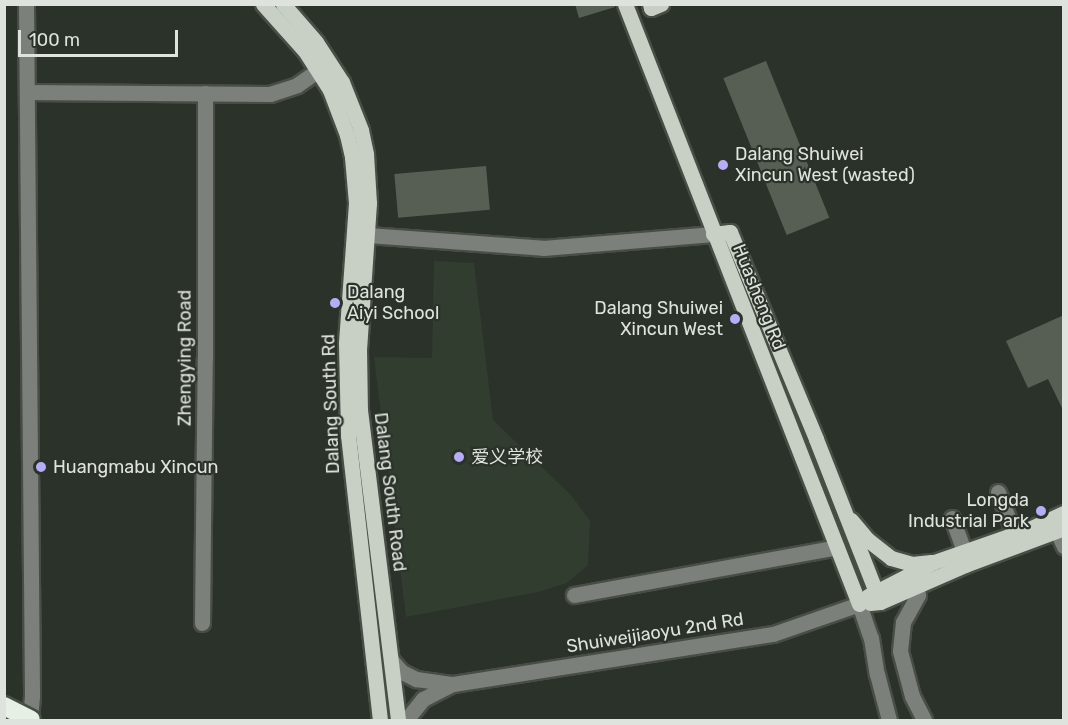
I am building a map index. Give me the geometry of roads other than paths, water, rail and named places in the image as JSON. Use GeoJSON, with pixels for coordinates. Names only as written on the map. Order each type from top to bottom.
{"type":"FeatureCollection","features":[{"type":"Feature","properties":{"kind":"highway"},"geometry":{"type":"LineString","coordinates":[[4,706],[31,720]]}},
{"type":"Feature","properties":{"kind":"main road","name":"Dalang South Rd"},"geometry":{"type":"LineString","coordinates":[[263,4],[324,66],[347,135],[355,180],[353,254],[346,344],[348,435],[380,720]]}},
{"type":"Feature","properties":{"kind":"main road","name":"Dalang South Road"},"geometry":{"type":"LineString","coordinates":[[283,4],[352,104],[363,138],[368,176],[368,235],[359,349],[360,410],[398,720]]}},
{"type":"Feature","properties":{"kind":"main road","name":"Huasheng Rd"},"geometry":{"type":"LineString","coordinates":[[626,4],[713,234],[858,604]]}},
{"type":"Feature","properties":{"kind":"main road","name":"Huasheng Rd"},"geometry":{"type":"LineString","coordinates":[[713,234],[730,232],[877,596]]}},
{"type":"Feature","properties":{"kind":"main road"},"geometry":{"type":"LineString","coordinates":[[844,510],[868,540],[891,558],[912,564],[934,562]]}},
{"type":"Feature","properties":{"kind":"main road"},"geometry":{"type":"LineString","coordinates":[[858,604],[877,596],[934,562],[1064,513]]}},
{"type":"Feature","properties":{"kind":"main road"},"geometry":{"type":"LineString","coordinates":[[877,596],[917,586],[1060,529]]}},
{"type":"Feature","properties":{"kind":"street"},"geometry":{"type":"LineString","coordinates":[[26,4],[31,720]]}},
{"type":"Feature","properties":{"kind":"street"},"geometry":{"type":"LineString","coordinates":[[27,92],[270,94],[285,91],[324,66]]}},
{"type":"Feature","properties":{"kind":"street","name":"Zhengying Road"},"geometry":{"type":"LineString","coordinates":[[201,623],[205,358],[205,93]]}},
{"type":"Feature","properties":{"kind":"street"},"geometry":{"type":"LineString","coordinates":[[368,235],[543,248],[713,234]]}},
{"type":"Feature","properties":{"kind":"street"},"geometry":{"type":"LineString","coordinates":[[998,492],[1014,533]]}},
{"type":"Feature","properties":{"kind":"street"},"geometry":{"type":"LineString","coordinates":[[952,518],[964,551]]}},
{"type":"Feature","properties":{"kind":"street"},"geometry":{"type":"LineString","coordinates":[[1060,529],[1064,547]]}},
{"type":"Feature","properties":{"kind":"street"},"geometry":{"type":"LineString","coordinates":[[574,595],[837,547]]}},
{"type":"Feature","properties":{"kind":"street"},"geometry":{"type":"LineString","coordinates":[[917,586],[918,595],[903,621],[900,651],[912,696],[924,720]]}},
{"type":"Feature","properties":{"kind":"street"},"geometry":{"type":"LineString","coordinates":[[858,604],[872,638],[877,674],[889,720]]}},
{"type":"Feature","properties":{"kind":"street","name":"Shuiweijiaoyu 2nd Rd"},"geometry":{"type":"LineString","coordinates":[[453,684],[773,634],[858,604]]}},
{"type":"Feature","properties":{"kind":"street"},"geometry":{"type":"LineString","coordinates":[[392,661],[402,672],[416,679],[453,684]]}},
{"type":"Feature","properties":{"kind":"street"},"geometry":{"type":"LineString","coordinates":[[406,720],[423,699],[453,684]]}},
{"type":"Feature","properties":{"kind":"place","name":"Dalang Shuiwei Xincun West (wasted)"},"geometry":{"type":"Point","coordinates":[723,165]}},
{"type":"Feature","properties":{"kind":"place","name":"Dalang Aiyi School"},"geometry":{"type":"Point","coordinates":[335,303]}},
{"type":"Feature","properties":{"kind":"place","name":"Dalang Shuiwei Xincun West"},"geometry":{"type":"Point","coordinates":[735,319]}},
{"type":"Feature","properties":{"kind":"place","name":"爱义学校"},"geometry":{"type":"Point","coordinates":[459,457]}},
{"type":"Feature","properties":{"kind":"place","name":"Huangmabu Xincun"},"geometry":{"type":"Point","coordinates":[41,467]}},
{"type":"Feature","properties":{"kind":"place","name":"Longda Industrial Park"},"geometry":{"type":"Point","coordinates":[1041,511]}}]}
